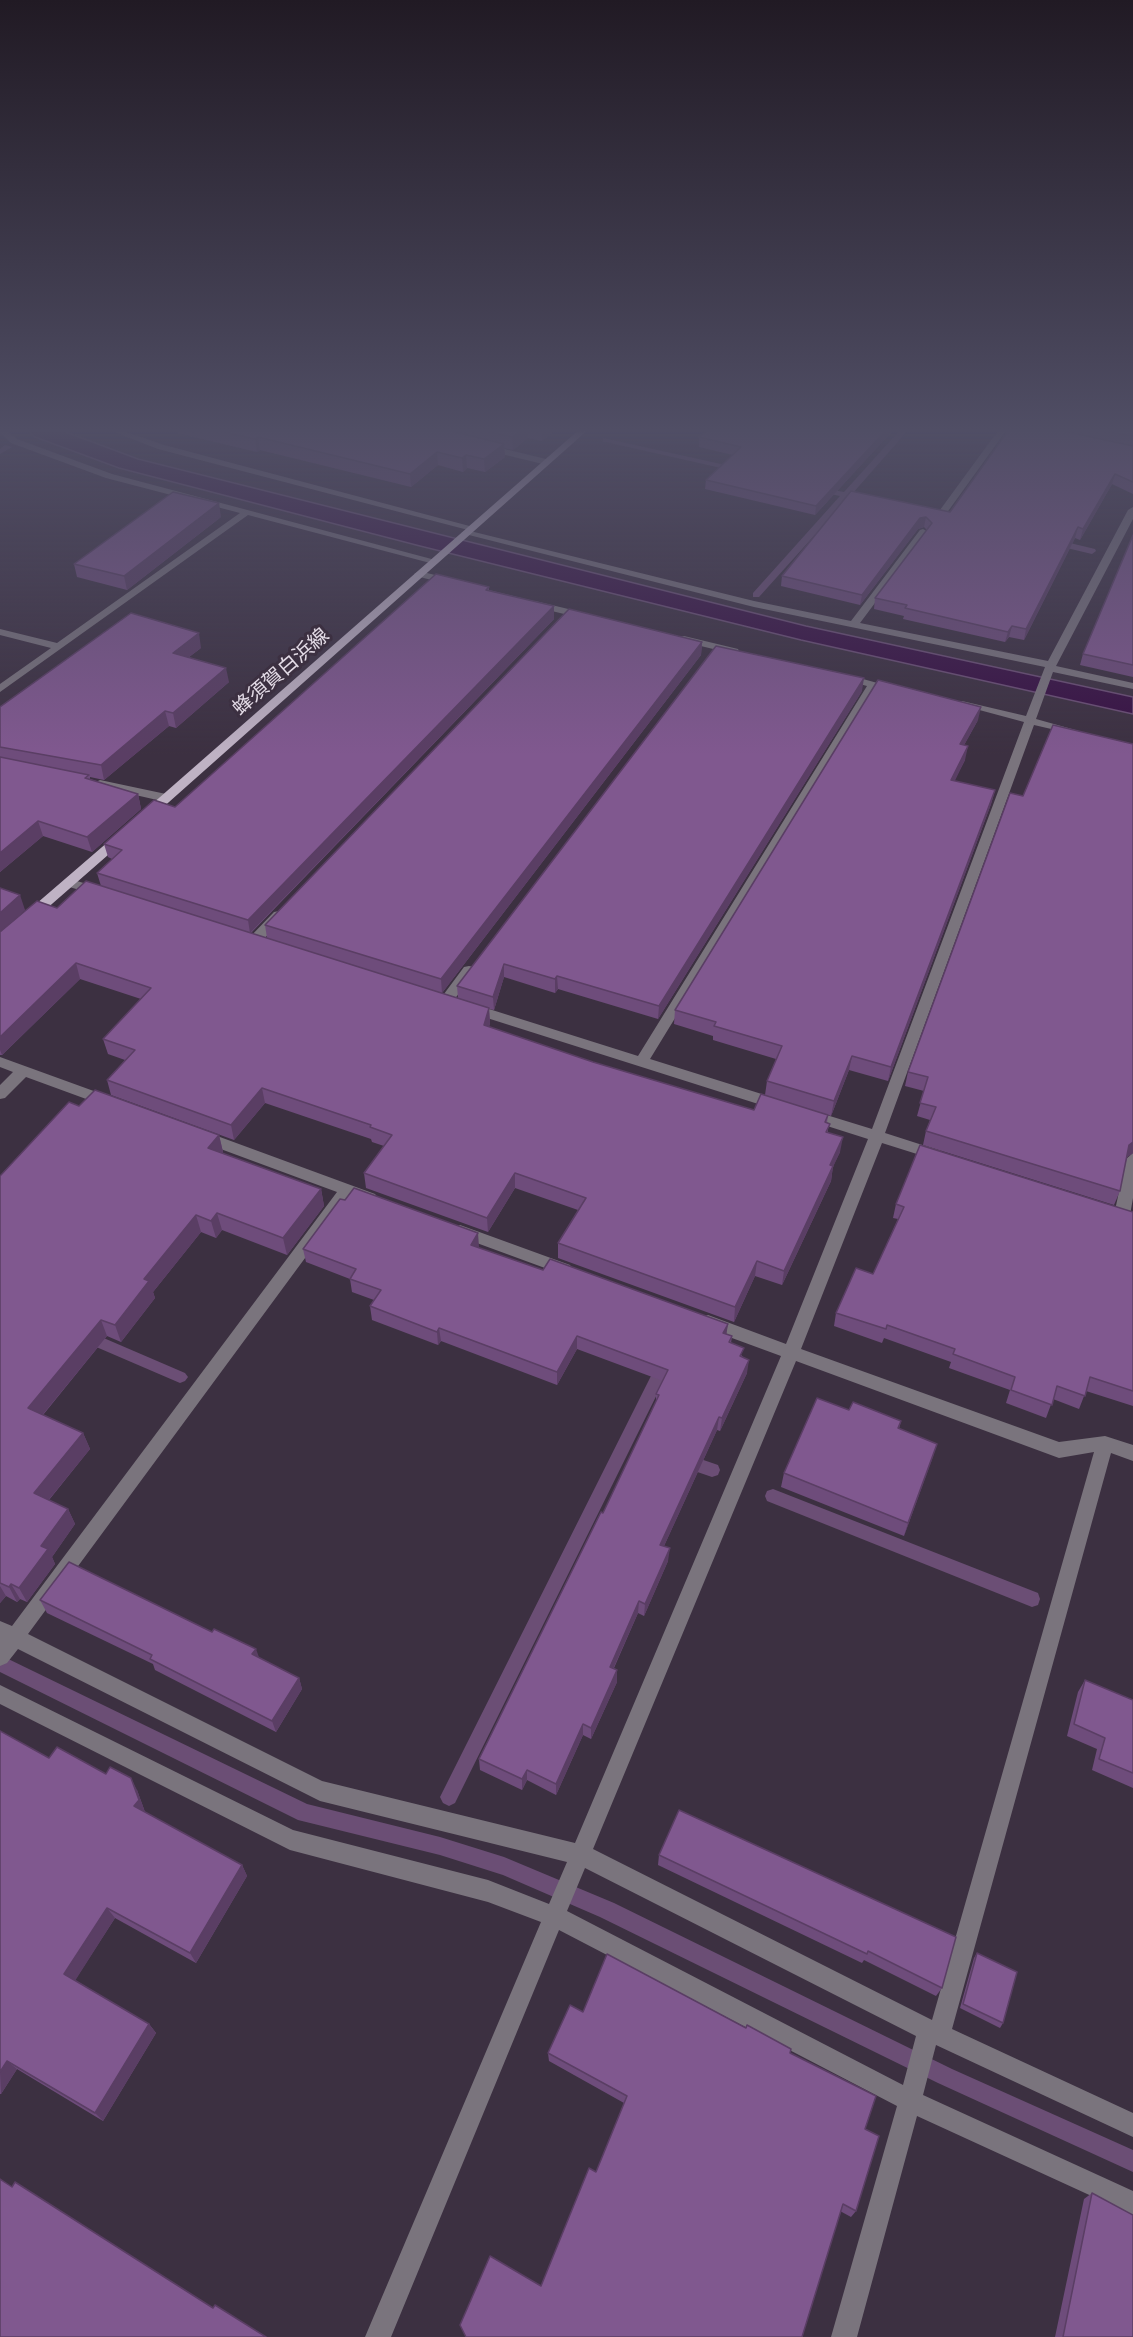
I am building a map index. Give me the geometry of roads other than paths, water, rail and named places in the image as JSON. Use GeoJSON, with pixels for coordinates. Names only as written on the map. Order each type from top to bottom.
{"type":"FeatureCollection","features":[{"type":"Feature","properties":{"kind":"main road","name":"蜂須賀白浜線"},"geometry":{"type":"LineString","coordinates":[[0,942],[70,883],[461,537]]}},
{"type":"Feature","properties":{"kind":"street"},"geometry":{"type":"LineString","coordinates":[[0,689],[212,537]]}},
{"type":"Feature","properties":{"kind":"street"},"geometry":{"type":"LineString","coordinates":[[348,537],[437,559]]}},
{"type":"Feature","properties":{"kind":"street"},"geometry":{"type":"LineString","coordinates":[[487,537],[754,604],[1133,686]]}},
{"type":"Feature","properties":{"kind":"street"},"geometry":{"type":"LineString","coordinates":[[854,625],[919,537]]}},
{"type":"Feature","properties":{"kind":"street"},"geometry":{"type":"LineString","coordinates":[[378,2337],[791,1352],[877,1136],[1037,699],[1050,668],[1119,537]]}},
{"type":"Feature","properties":{"kind":"street"},"geometry":{"type":"LineString","coordinates":[[419,574],[465,586]]}},
{"type":"Feature","properties":{"kind":"street"},"geometry":{"type":"LineString","coordinates":[[524,601],[566,616],[592,618]]}},
{"type":"Feature","properties":{"kind":"street"},"geometry":{"type":"LineString","coordinates":[[0,632],[58,647]]}},
{"type":"Feature","properties":{"kind":"street"},"geometry":{"type":"LineString","coordinates":[[671,636],[713,651],[750,655]]}},
{"type":"Feature","properties":{"kind":"street"},"geometry":{"type":"LineString","coordinates":[[829,673],[907,692]]}},
{"type":"Feature","properties":{"kind":"street"},"geometry":{"type":"LineString","coordinates":[[641,1062],[874,684]]}},
{"type":"Feature","properties":{"kind":"street"},"geometry":{"type":"LineString","coordinates":[[951,702],[1087,734]]}},
{"type":"Feature","properties":{"kind":"street"},"geometry":{"type":"LineString","coordinates":[[89,782],[166,798]]}},
{"type":"Feature","properties":{"kind":"street"},"geometry":{"type":"LineString","coordinates":[[70,883],[113,897]]}},
{"type":"Feature","properties":{"kind":"street"},"geometry":{"type":"LineString","coordinates":[[254,941],[286,907]]}},
{"type":"Feature","properties":{"kind":"street"},"geometry":{"type":"LineString","coordinates":[[474,963],[440,999],[955,1161]]}},
{"type":"Feature","properties":{"kind":"street"},"geometry":{"type":"LineString","coordinates":[[0,1062],[123,1108]]}},
{"type":"Feature","properties":{"kind":"street"},"geometry":{"type":"LineString","coordinates":[[0,1094],[23,1071]]}},
{"type":"Feature","properties":{"kind":"street"},"geometry":{"type":"LineString","coordinates":[[190,1132],[380,1202]]}},
{"type":"Feature","properties":{"kind":"street"},"geometry":{"type":"LineString","coordinates":[[1122,1215],[1133,1159]]}},
{"type":"Feature","properties":{"kind":"street"},"geometry":{"type":"LineString","coordinates":[[347,1190],[6,1642],[320,1791],[579,1861],[931,2037],[1133,2125]]}},
{"type":"Feature","properties":{"kind":"street"},"geometry":{"type":"LineString","coordinates":[[447,1226],[580,1275]]}},
{"type":"Feature","properties":{"kind":"street"},"geometry":{"type":"LineString","coordinates":[[691,1316],[1059,1450],[1106,1443],[1133,1453]]}},
{"type":"Feature","properties":{"kind":"street"},"geometry":{"type":"LineString","coordinates":[[843,2337],[912,2093],[931,2037],[1106,1443]]}},
{"type":"Feature","properties":{"kind":"street"},"geometry":{"type":"LineString","coordinates":[[0,1694],[290,1840],[488,1891],[557,1913],[1133,2203]]}},
{"type":"Feature","properties":{"kind":"waterway"},"geometry":{"type":"LineString","coordinates":[[756,595],[808,537]]}},
{"type":"Feature","properties":{"kind":"waterway"},"geometry":{"type":"LineString","coordinates":[[1053,542],[1092,551]]}},
{"type":"Feature","properties":{"kind":"waterway"},"geometry":{"type":"LineString","coordinates":[[85,1336],[180,1377]]}},
{"type":"Feature","properties":{"kind":"waterway"},"geometry":{"type":"LineString","coordinates":[[449,1797],[665,1362]]}},
{"type":"Feature","properties":{"kind":"waterway"},"geometry":{"type":"LineString","coordinates":[[683,1460],[712,1470]]}},
{"type":"Feature","properties":{"kind":"waterway"},"geometry":{"type":"LineString","coordinates":[[773,1496],[1032,1599]]}},
{"type":"Feature","properties":{"kind":"waterway"},"geometry":{"type":"LineString","coordinates":[[0,1663],[305,1813],[440,1846],[504,1866],[607,1910],[945,2076],[1133,2161]]}}]}
